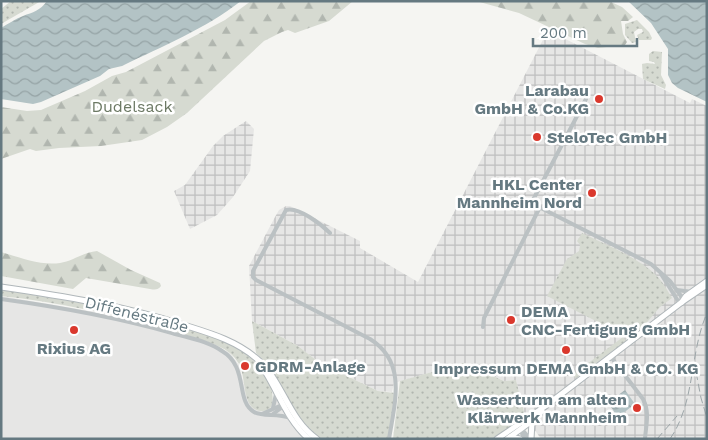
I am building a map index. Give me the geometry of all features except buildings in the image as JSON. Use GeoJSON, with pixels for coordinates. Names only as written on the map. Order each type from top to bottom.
{"type":"FeatureCollection","features":[{"type":"Feature","properties":{"kind":"main road"},"geometry":{"type":"LineString","coordinates":[[681,303],[686,296],[707,281]]}},
{"type":"Feature","properties":{"kind":"main road"},"geometry":{"type":"LineString","coordinates":[[508,438],[547,405],[707,285]]}},
{"type":"Feature","properties":{"kind":"main road","name":"Diffenéstraße"},"geometry":{"type":"LineString","coordinates":[[1,286],[103,304],[174,322],[231,342],[253,356],[263,366],[276,383],[290,418],[309,439]]}},
{"type":"Feature","properties":{"kind":"main road","name":"Diffenéstraße"},"geometry":{"type":"LineString","coordinates":[[263,366],[284,405],[303,427],[317,439]]}},
{"type":"Feature","properties":{"kind":"main road"},"geometry":{"type":"LineString","coordinates":[[498,439],[532,421],[547,405]]}},
{"type":"Feature","properties":{"kind":"main road"},"geometry":{"type":"LineString","coordinates":[[530,439],[532,421]]}},
{"type":"Feature","properties":{"kind":"main road"},"geometry":{"type":"LineString","coordinates":[[508,438],[520,439]]}},
{"type":"Feature","properties":{"kind":"street"},"geometry":{"type":"LineString","coordinates":[[587,87],[586,99],[533,200],[535,205],[640,258],[659,270],[677,290],[681,296],[681,303]]}},
{"type":"Feature","properties":{"kind":"street"},"geometry":{"type":"LineString","coordinates":[[484,327],[484,318],[540,207]]}},
{"type":"Feature","properties":{"kind":"street"},"geometry":{"type":"LineString","coordinates":[[330,233],[322,224],[292,208],[286,210],[253,271],[253,277],[370,339],[385,351],[394,368],[396,381],[389,438]]}},
{"type":"Feature","properties":{"kind":"street"},"geometry":{"type":"LineString","coordinates":[[659,270],[681,303]]}},
{"type":"Feature","properties":{"kind":"street"},"geometry":{"type":"LineString","coordinates":[[677,290],[692,292]]}},
{"type":"Feature","properties":{"kind":"street"},"geometry":{"type":"LineString","coordinates":[[1,299],[111,318],[157,329],[216,347],[232,358],[237,366],[247,405],[253,412],[290,418]]}},
{"type":"Feature","properties":{"kind":"street"},"geometry":{"type":"LineString","coordinates":[[611,357],[647,407],[648,416],[645,439]]}},
{"type":"Feature","properties":{"kind":"street"},"geometry":{"type":"LineString","coordinates":[[273,408],[276,391]]}},
{"type":"Feature","properties":{"kind":"street"},"geometry":{"type":"LineString","coordinates":[[262,414],[284,405]]}},
{"type":"Feature","properties":{"kind":"street"},"geometry":{"type":"LineString","coordinates":[[273,414],[284,405]]}},
{"type":"Feature","properties":{"kind":"street"},"geometry":{"type":"LineString","coordinates":[[520,428],[525,439]]}},
{"type":"Feature","properties":{"kind":"street"},"geometry":{"type":"LineString","coordinates":[[520,428],[530,439]]}},
{"type":"Feature","properties":{"kind":"shaded area"},"geometry":{"type":"Polygon","coordinates":[[[548,30],[690,103],[692,99],[707,106],[707,439],[541,439],[525,416],[516,380],[504,381],[464,363],[394,383],[392,392],[378,391],[320,363],[298,346],[252,321],[249,266],[279,210],[286,206],[290,206],[360,241],[360,248],[418,282],[548,30]]]}},
{"type":"Feature","properties":{"kind":"shaded area"},"geometry":{"type":"Polygon","coordinates":[[[246,121],[254,129],[250,171],[233,197],[217,215],[190,229],[174,191],[185,185],[213,146],[223,136],[246,121]]]}},
{"type":"Feature","properties":{"kind":"shaded area"},"geometry":{"type":"Polygon","coordinates":[[[1,296],[95,312],[159,327],[212,343],[230,353],[239,365],[248,401],[273,402],[286,396],[313,434],[321,439],[1,439],[1,296]]]}},
{"type":"Feature","properties":{"kind":"green space"},"geometry":{"type":"Polygon","coordinates":[[[11,1],[41,1],[1,24],[1,9],[11,1]]]}},
{"type":"Feature","properties":{"kind":"green space","name":"Dudelsack"},"geometry":{"type":"Polygon","coordinates":[[[251,1],[353,1],[329,21],[295,33],[288,30],[264,41],[187,113],[167,127],[142,140],[101,146],[36,151],[30,149],[1,159],[1,107],[27,111],[41,110],[85,91],[112,76],[126,72],[225,20],[251,1]]]}},
{"type":"Feature","properties":{"kind":"green space"},"geometry":{"type":"Polygon","coordinates":[[[476,1],[609,1],[622,7],[633,17],[628,21],[621,21],[623,34],[627,42],[625,45],[598,48],[585,44],[519,13],[476,1]]]}},
{"type":"Feature","properties":{"kind":"green space"},"geometry":{"type":"Polygon","coordinates":[[[637,20],[649,32],[651,40],[639,40],[637,35],[643,32],[642,29],[634,32],[636,42],[632,43],[625,35],[625,24],[637,20]]]}},
{"type":"Feature","properties":{"kind":"green space"},"geometry":{"type":"Polygon","coordinates":[[[653,51],[662,52],[661,75],[666,85],[665,89],[643,79],[642,64],[655,64],[649,61],[649,54],[653,51]]]}},
{"type":"Feature","properties":{"kind":"green space"},"geometry":{"type":"Polygon","coordinates":[[[582,233],[620,251],[648,268],[661,280],[672,298],[660,307],[643,327],[629,338],[547,296],[567,259],[579,251],[580,245],[577,241],[582,233]]]}},
{"type":"Feature","properties":{"kind":"green space"},"geometry":{"type":"Polygon","coordinates":[[[97,251],[131,270],[160,283],[161,286],[153,290],[86,278],[73,289],[1,276],[1,252],[30,261],[53,264],[97,251]]]}},
{"type":"Feature","properties":{"kind":"green space"},"geometry":{"type":"Polygon","coordinates":[[[1,290],[123,311],[194,331],[224,342],[245,353],[265,372],[273,395],[272,405],[270,408],[261,411],[251,405],[246,393],[240,366],[230,353],[216,345],[109,314],[66,305],[1,296],[1,290]]]}},
{"type":"Feature","properties":{"kind":"green space"},"geometry":{"type":"Polygon","coordinates":[[[252,321],[298,346],[320,363],[378,391],[395,393],[389,439],[321,439],[310,430],[298,418],[270,368],[256,353],[252,321]]]}},
{"type":"Feature","properties":{"kind":"green space"},"geometry":{"type":"Polygon","coordinates":[[[623,337],[626,341],[576,378],[565,371],[567,369],[575,373],[623,337]]]}},
{"type":"Feature","properties":{"kind":"green space"},"geometry":{"type":"Polygon","coordinates":[[[464,363],[504,381],[516,380],[525,416],[522,420],[493,439],[393,439],[400,381],[464,363]]]}},
{"type":"Feature","properties":{"kind":"water"},"geometry":{"type":"Polygon","coordinates":[[[47,1],[241,1],[213,20],[183,36],[41,102],[33,104],[1,99],[1,28],[39,9],[47,1]]]}},
{"type":"Feature","properties":{"kind":"water"},"geometry":{"type":"Polygon","coordinates":[[[628,1],[707,1],[707,102],[678,88],[672,83],[668,75],[668,49],[651,23],[628,1]]]}},
{"type":"Feature","properties":{"kind":"water"},"geometry":{"type":"Polygon","coordinates":[[[625,390],[635,404],[618,417],[608,403],[625,390]]]}},
{"type":"Feature","properties":{"kind":"railway"},"geometry":{"type":"LineString","coordinates":[[670,439],[684,409],[697,345],[707,313]]}},
{"type":"Feature","properties":{"kind":"railway"},"geometry":{"type":"LineString","coordinates":[[696,372],[707,418]]}},
{"type":"Feature","properties":{"kind":"railway"},"geometry":{"type":"LineString","coordinates":[[657,439],[677,416]]}},
{"type":"Feature","properties":{"kind":"place","name":"Larabau GmbH & Co.KG"},"geometry":{"type":"Point","coordinates":[599,99]}},
{"type":"Feature","properties":{"kind":"place","name":"SteloTec GmbH"},"geometry":{"type":"Point","coordinates":[537,137]}},
{"type":"Feature","properties":{"kind":"place","name":"HKL Center Mannheim Nord"},"geometry":{"type":"Point","coordinates":[592,193]}},
{"type":"Feature","properties":{"kind":"place","name":"DEMA CNC-Fertigung GmbH"},"geometry":{"type":"Point","coordinates":[511,320]}},
{"type":"Feature","properties":{"kind":"place","name":"Rixius AG"},"geometry":{"type":"Point","coordinates":[74,330]}},
{"type":"Feature","properties":{"kind":"place","name":"Impressum DEMA GmbH & CO. KG"},"geometry":{"type":"Point","coordinates":[566,350]}},
{"type":"Feature","properties":{"kind":"place","name":"GDRM-Anlage"},"geometry":{"type":"Point","coordinates":[245,366]}},
{"type":"Feature","properties":{"kind":"place","name":"Wasserturm am alten Klärwerk Mannheim"},"geometry":{"type":"Point","coordinates":[637,408]}}]}
